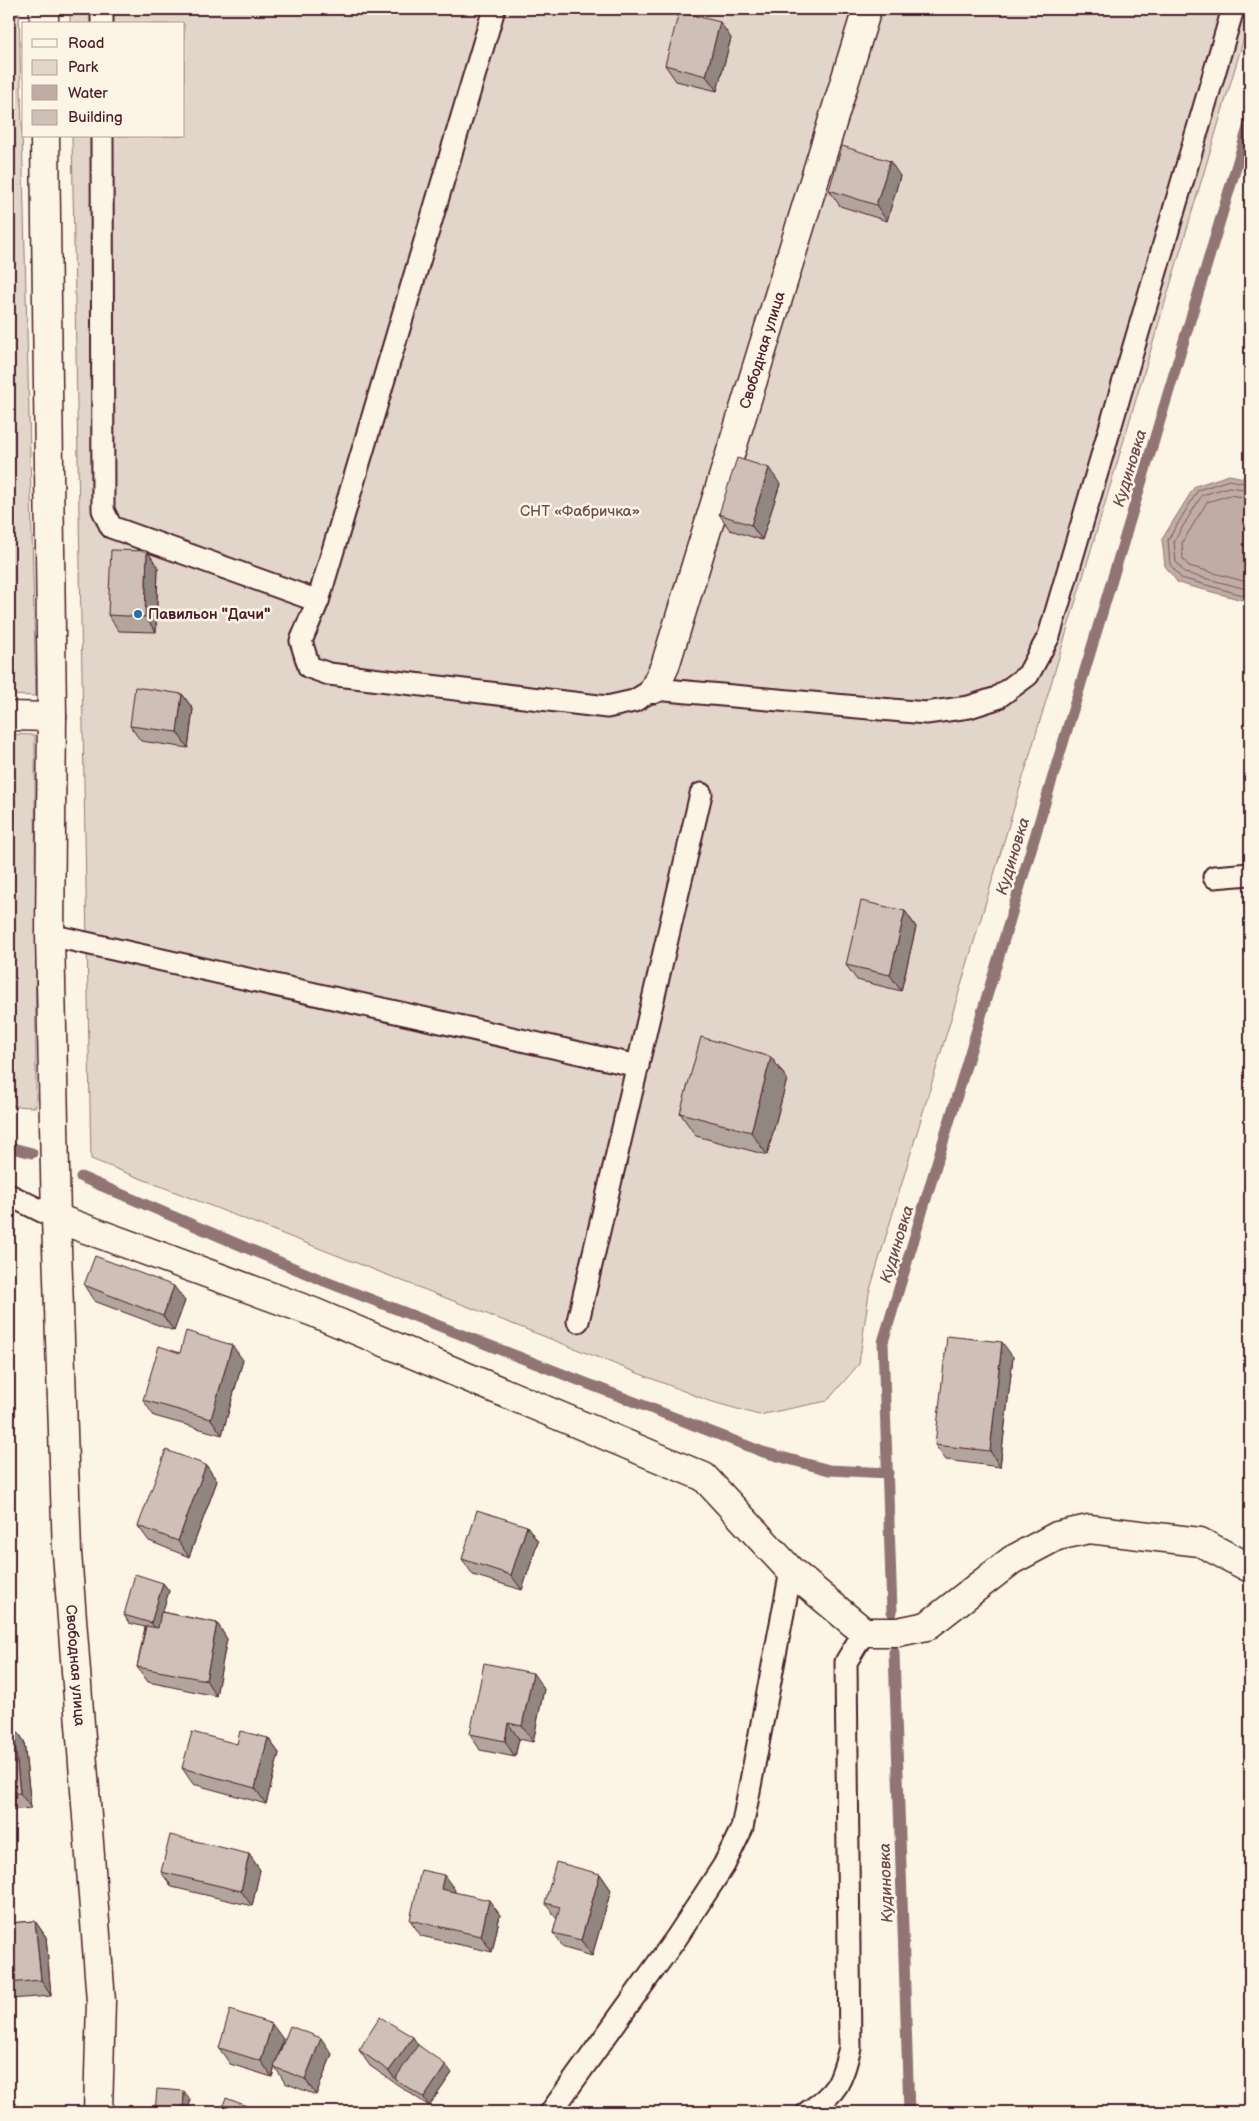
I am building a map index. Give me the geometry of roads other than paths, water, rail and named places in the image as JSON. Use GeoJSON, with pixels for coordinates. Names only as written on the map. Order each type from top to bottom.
{"type":"FeatureCollection","features":[{"type":"Feature","properties":{"kind":"street"},"geometry":{"type":"LineString","coordinates":[[44,9],[44,22]]}},
{"type":"Feature","properties":{"kind":"street","name":"Свободная улица"},"geometry":{"type":"LineString","coordinates":[[654,689],[664,666],[866,9]]}},
{"type":"Feature","properties":{"kind":"street","name":"Свободная улица"},"geometry":{"type":"LineString","coordinates":[[45,138],[52,717],[50,935],[56,1218],[67,1553],[101,2001],[98,2112]]}},
{"type":"Feature","properties":{"kind":"street"},"geometry":{"type":"LineString","coordinates":[[9,716],[52,717]]}},
{"type":"Feature","properties":{"kind":"street"},"geometry":{"type":"LineString","coordinates":[[56,1218],[313,1312],[704,1476],[791,1571],[864,1632],[898,1632],[927,1626],[1012,1560],[1057,1536],[1089,1529],[1200,1542],[1250,1568]]}},
{"type":"Feature","properties":{"kind":"lane"},"geometry":{"type":"LineString","coordinates":[[102,9],[102,22]]}},
{"type":"Feature","properties":{"kind":"lane"},"geometry":{"type":"LineString","coordinates":[[494,9],[318,601],[301,641],[309,667],[329,674],[607,707],[634,701],[654,689],[926,713],[969,708],[997,698],[1028,674],[1048,636],[1233,9]]}},
{"type":"Feature","properties":{"kind":"lane"},"geometry":{"type":"LineString","coordinates":[[102,138],[103,510],[112,526],[318,601]]}},
{"type":"Feature","properties":{"kind":"lane"},"geometry":{"type":"LineString","coordinates":[[578,1321],[701,794]]}},
{"type":"Feature","properties":{"kind":"lane"},"geometry":{"type":"LineString","coordinates":[[1214,877],[1250,874]]}},
{"type":"Feature","properties":{"kind":"lane"},"geometry":{"type":"LineString","coordinates":[[50,935],[638,1066]]}},
{"type":"Feature","properties":{"kind":"lane"},"geometry":{"type":"LineString","coordinates":[[9,1195],[56,1218]]}},
{"type":"Feature","properties":{"kind":"lane"},"geometry":{"type":"LineString","coordinates":[[551,2112],[677,1937],[724,1865],[742,1828],[791,1571]]}},
{"type":"Feature","properties":{"kind":"lane"},"geometry":{"type":"LineString","coordinates":[[808,2112],[828,2099],[842,2079],[850,2048],[846,1662],[864,1632]]}},
{"type":"Feature","properties":{"kind":"water"},"geometry":{"type":"Polygon","coordinates":[[[1229,475],[1250,479],[1250,602],[1178,583],[1165,566],[1162,539],[1195,486],[1229,475]]]}},
{"type":"Feature","properties":{"kind":"waterway","name":"Кудиновка"},"geometry":{"type":"LineString","coordinates":[[892,1612],[883,1342],[1250,121]]}},
{"type":"Feature","properties":{"kind":"waterway"},"geometry":{"type":"LineString","coordinates":[[9,1147],[32,1153]]}},
{"type":"Feature","properties":{"kind":"waterway"},"geometry":{"type":"LineString","coordinates":[[81,1177],[324,1281],[763,1452],[829,1470],[888,1473]]}},
{"type":"Feature","properties":{"kind":"waterway","name":"Кудиновка"},"geometry":{"type":"LineString","coordinates":[[894,1652],[909,2112]]}},
{"type":"Feature","properties":{"kind":"place","name":"Павильон \"Дачи\""},"geometry":{"type":"Point","coordinates":[138,614]}},
{"type":"Feature","properties":{"kind":"park label","name":"СНТ «Фабричка»"},"geometry":{"type":"Point","coordinates":[580,511]}}]}
